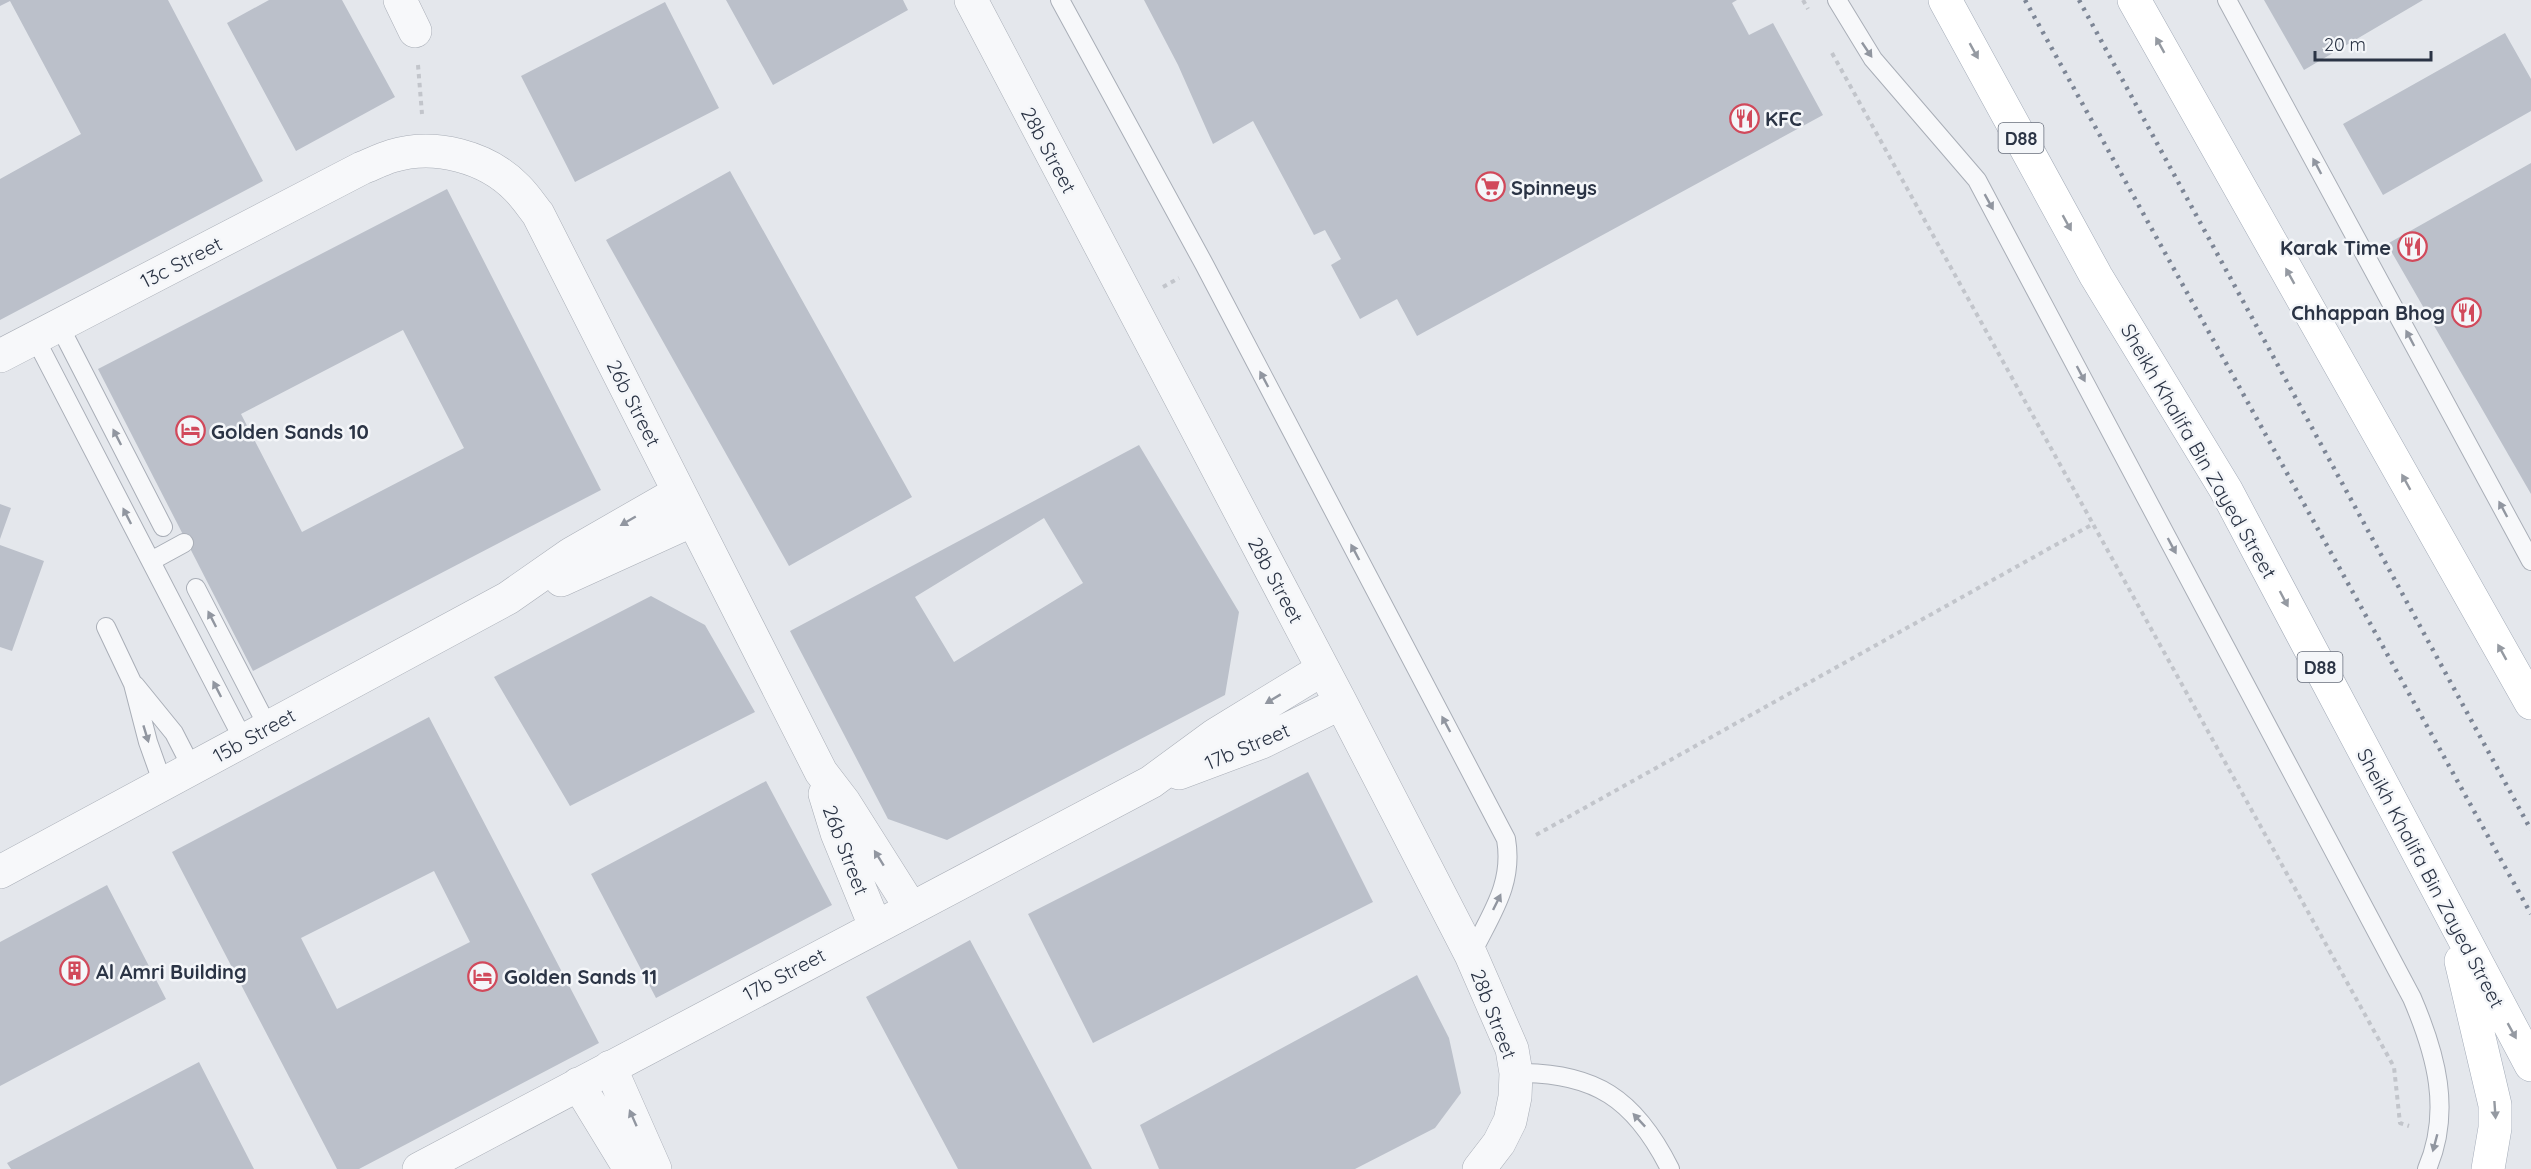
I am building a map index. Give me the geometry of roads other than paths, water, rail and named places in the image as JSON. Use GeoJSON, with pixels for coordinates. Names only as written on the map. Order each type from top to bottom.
{"type":"FeatureCollection","features":[{"type":"Feature","properties":{"kind":"main road","name":"Sheikh Khalifa Bin Zayed Street"},"geometry":{"type":"LineString","coordinates":[[1946,0],[2096,276],[2226,490],[2531,1065]]}},
{"type":"Feature","properties":{"kind":"main road"},"geometry":{"type":"LineString","coordinates":[[2134,0],[2531,703]]}},
{"type":"Feature","properties":{"kind":"main road"},"geometry":{"type":"LineString","coordinates":[[2448,910],[2495,1105],[2495,1128],[2488,1169]]}},
{"type":"Feature","properties":{"kind":"street"},"geometry":{"type":"LineString","coordinates":[[400,0],[415,31]]}},
{"type":"Feature","properties":{"kind":"street","name":"28b Street"},"geometry":{"type":"LineString","coordinates":[[971,0],[1471,955],[1512,1049],[1516,1073],[1515,1097],[1510,1121],[1499,1143],[1479,1169]]}},
{"type":"Feature","properties":{"kind":"street","name":"26b Street"},"geometry":{"type":"LineString","coordinates":[[362,168],[393,155],[426,151],[459,155],[490,167],[517,188],[538,214],[821,772],[849,810],[911,908]]}},
{"type":"Feature","properties":{"kind":"street","name":"13c Street"},"geometry":{"type":"LineString","coordinates":[[0,356],[362,168]]}},
{"type":"Feature","properties":{"kind":"street","name":"15b Street"},"geometry":{"type":"LineString","coordinates":[[0,872],[508,598],[581,573],[686,506]]}},
{"type":"Feature","properties":{"kind":"street","name":"17b Street"},"geometry":{"type":"LineString","coordinates":[[419,1169],[1151,782],[1215,735],[1323,669]]}},
{"type":"Feature","properties":{"kind":"street","name":"17b Street"},"geometry":{"type":"LineString","coordinates":[[1151,782],[1227,756],[1341,703]]}},
{"type":"Feature","properties":{"kind":"street","name":"26b Street"},"geometry":{"type":"LineString","coordinates":[[821,772],[833,823],[875,926]]}},
{"type":"Feature","properties":{"kind":"street"},"geometry":{"type":"LineString","coordinates":[[610,1067],[655,1169]]}},
{"type":"Feature","properties":{"kind":"street"},"geometry":{"type":"LineString","coordinates":[[578,1084],[630,1169]]}},
{"type":"Feature","properties":{"kind":"lane"},"geometry":{"type":"LineString","coordinates":[[1060,0],[1204,264],[1506,839],[1508,872],[1503,888],[1471,955]]}},
{"type":"Feature","properties":{"kind":"lane"},"geometry":{"type":"LineString","coordinates":[[1837,0],[1873,59],[1977,180],[2412,998],[2424,1025],[2438,1075],[2440,1106],[2437,1135],[2427,1169]]}},
{"type":"Feature","properties":{"kind":"lane"},"geometry":{"type":"LineString","coordinates":[[2227,0],[2531,561]]}},
{"type":"Feature","properties":{"kind":"lane"},"geometry":{"type":"LineString","coordinates":[[47,331],[164,527]]}},
{"type":"Feature","properties":{"kind":"lane"},"geometry":{"type":"LineString","coordinates":[[47,331],[151,561],[256,734]]}},
{"type":"Feature","properties":{"kind":"lane"},"geometry":{"type":"LineString","coordinates":[[151,561],[184,543]]}},
{"type":"Feature","properties":{"kind":"lane"},"geometry":{"type":"LineString","coordinates":[[196,588],[256,734]]}},
{"type":"Feature","properties":{"kind":"lane"},"geometry":{"type":"LineString","coordinates":[[106,627],[133,684],[148,742],[163,784]]}},
{"type":"Feature","properties":{"kind":"lane"},"geometry":{"type":"LineString","coordinates":[[133,684],[162,716],[192,768]]}},
{"type":"Feature","properties":{"kind":"lane"},"geometry":{"type":"LineString","coordinates":[[1516,1073],[1543,1073],[1572,1078],[1597,1087],[1621,1102],[1655,1138],[1670,1169]]}},
{"type":"Feature","properties":{"kind":"railway"},"geometry":{"type":"LineString","coordinates":[[2025,0],[2531,914]]}},
{"type":"Feature","properties":{"kind":"railway"},"geometry":{"type":"LineString","coordinates":[[2079,0],[2531,830]]}},
{"type":"Feature","properties":{"kind":"place","name":"KFC"},"geometry":{"type":"Point","coordinates":[1744,118]}},
{"type":"Feature","properties":{"kind":"place","name":"Spinneys"},"geometry":{"type":"Point","coordinates":[1490,187]}},
{"type":"Feature","properties":{"kind":"place","name":"Karak Time"},"geometry":{"type":"Point","coordinates":[2412,247]}},
{"type":"Feature","properties":{"kind":"place","name":"Chhappan Bhog"},"geometry":{"type":"Point","coordinates":[2466,312]}},
{"type":"Feature","properties":{"kind":"place","name":"Golden Sands 10"},"geometry":{"type":"Point","coordinates":[190,431]}},
{"type":"Feature","properties":{"kind":"place","name":"Al Amri Building"},"geometry":{"type":"Point","coordinates":[75,971]}},
{"type":"Feature","properties":{"kind":"place","name":"Golden Sands 11"},"geometry":{"type":"Point","coordinates":[483,976]}}]}
